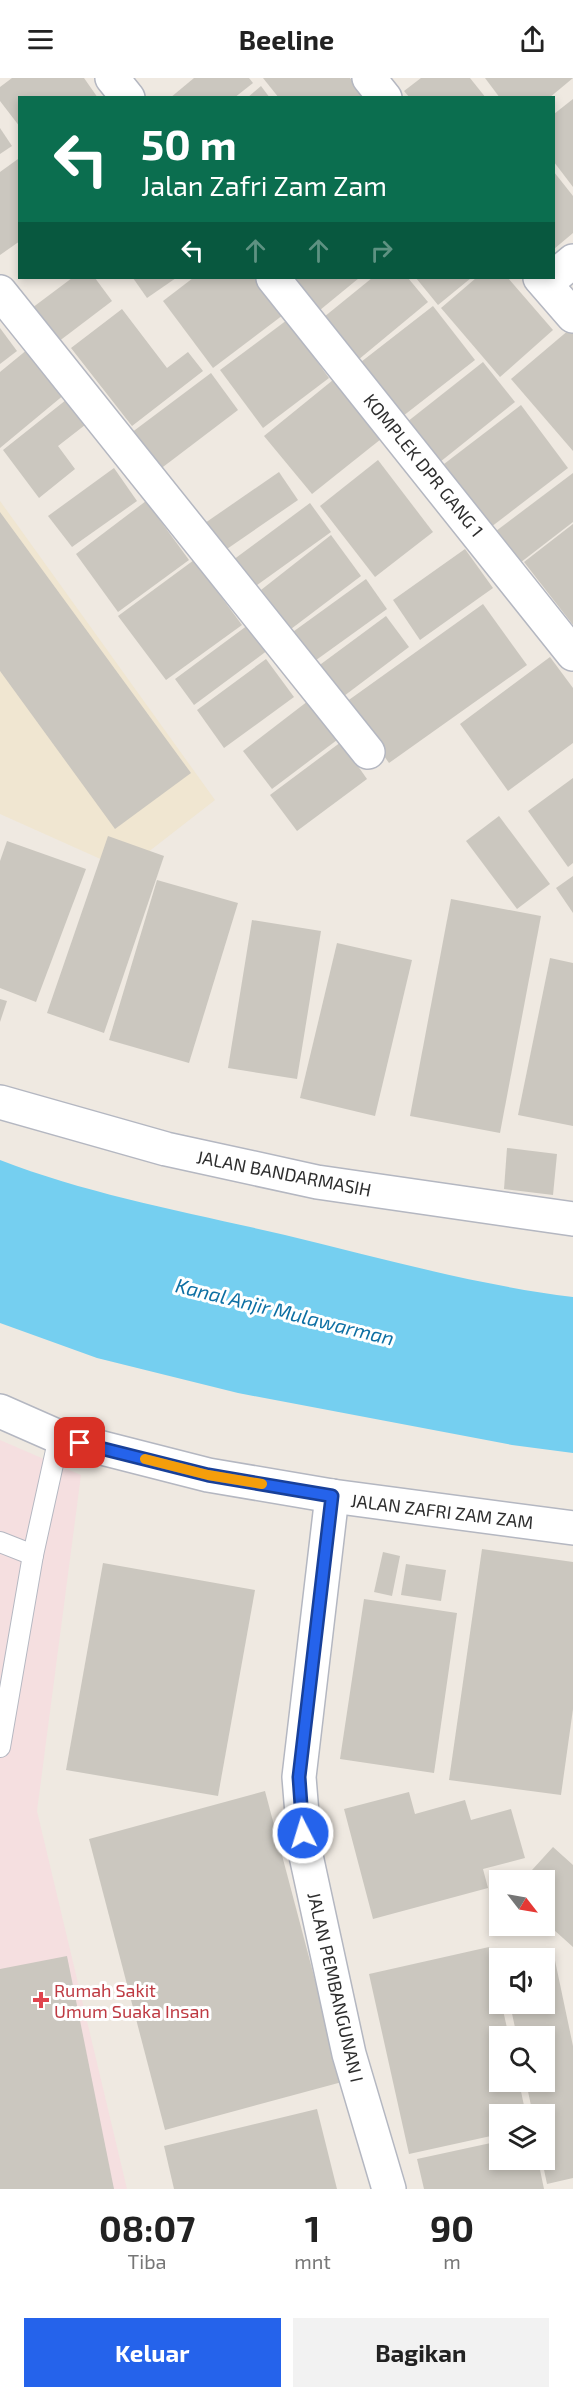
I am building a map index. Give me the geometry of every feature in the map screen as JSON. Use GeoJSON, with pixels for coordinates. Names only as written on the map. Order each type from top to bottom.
{"type":"FeatureCollection","features":[{"type":"Feature","properties":{"kind":"street"},"geometry":{"type":"LineString","coordinates":[[112,78],[126,96]]}},
{"type":"Feature","properties":{"kind":"street"},"geometry":{"type":"LineString","coordinates":[[369,78],[383,96]]}},
{"type":"Feature","properties":{"kind":"street"},"geometry":{"type":"LineString","coordinates":[[555,274],[573,261]]}},
{"type":"Feature","properties":{"kind":"street","name":"KOMPLEK DPR GANG 1"},"geometry":{"type":"LineString","coordinates":[[274,279],[573,654]]}},
{"type":"Feature","properties":{"kind":"street"},"geometry":{"type":"LineString","coordinates":[[548,279],[573,316]]}},
{"type":"Feature","properties":{"kind":"street"},"geometry":{"type":"LineString","coordinates":[[0,292],[368,752]]}},
{"type":"Feature","properties":{"kind":"street","name":"JALAN BANDARMASIH"},"geometry":{"type":"LineString","coordinates":[[0,1102],[166,1149],[317,1182],[573,1219]]}},
{"type":"Feature","properties":{"kind":"street","name":"JALAN ZAFRI ZAM ZAM"},"geometry":{"type":"LineString","coordinates":[[0,1411],[59,1437],[208,1475],[332,1496],[573,1528]]}},
{"type":"Feature","properties":{"kind":"street","name":"JALAN PEMBANGUNAN I"},"geometry":{"type":"LineString","coordinates":[[332,1496],[299,1777],[305,1851],[344,2032],[389,2189]]}},
{"type":"Feature","properties":{"kind":"lane"},"geometry":{"type":"LineString","coordinates":[[0,1747],[33,1555],[59,1437]]}},
{"type":"Feature","properties":{"kind":"lane"},"geometry":{"type":"LineString","coordinates":[[0,1542],[33,1555]]}},
{"type":"Feature","properties":{"kind":"shaded area"},"geometry":{"type":"Polygon","coordinates":[[[0,501],[215,800],[125,870],[0,814],[0,501]]]}},
{"type":"Feature","properties":{"kind":"shaded area","name":"Rumah Sakit Umum Suaka Insan"},"geometry":{"type":"Polygon","coordinates":[[[0,1440],[81,1475],[37,1811],[127,2189],[0,2189],[0,1440]]]}},
{"type":"Feature","properties":{"kind":"water","name":"Kanal Anjir Mulawarman"},"geometry":{"type":"Polygon","coordinates":[[[0,1160],[69,1183],[141,1202],[464,1278],[573,1297],[573,1453],[512,1445],[238,1393],[97,1358],[0,1323],[0,1160]]]}},
{"type":"Feature","properties":{"kind":"building"},"geometry":{"type":"Polygon","coordinates":[[[12,78],[84,78],[97,96],[18,96],[18,124],[0,101],[0,87],[12,78]]]}},
{"type":"Feature","properties":{"kind":"building"},"geometry":{"type":"Polygon","coordinates":[[[194,78],[249,78],[253,83],[237,96],[172,96],[194,78]]]}},
{"type":"Feature","properties":{"kind":"building"},"geometry":{"type":"Polygon","coordinates":[[[263,78],[350,78],[364,96],[277,96],[263,78]]]}},
{"type":"Feature","properties":{"kind":"building"},"geometry":{"type":"Polygon","coordinates":[[[421,78],[470,78],[484,96],[408,96],[404,91],[421,78]]]}},
{"type":"Feature","properties":{"kind":"building"},"geometry":{"type":"Polygon","coordinates":[[[485,78],[573,78],[551,96],[498,96],[485,78]]]}},
{"type":"Feature","properties":{"kind":"building"},"geometry":{"type":"Polygon","coordinates":[[[261,86],[268,96],[249,96],[261,86]]]}},
{"type":"Feature","properties":{"kind":"building"},"geometry":{"type":"Polygon","coordinates":[[[573,99],[573,187],[555,163],[555,113],[573,99]]]}},
{"type":"Feature","properties":{"kind":"building"},"geometry":{"type":"Polygon","coordinates":[[[0,128],[12,146],[0,154],[0,128]]]}},
{"type":"Feature","properties":{"kind":"building"},"geometry":{"type":"Polygon","coordinates":[[[18,159],[18,242],[0,255],[0,172],[18,159]]]}},
{"type":"Feature","properties":{"kind":"building"},"geometry":{"type":"Polygon","coordinates":[[[555,173],[573,196],[573,233],[555,248],[555,173]]]}},
{"type":"Feature","properties":{"kind":"building"},"geometry":{"type":"Polygon","coordinates":[[[71,279],[96,279],[112,301],[58,342],[32,308],[71,279]]]}},
{"type":"Feature","properties":{"kind":"building"},"geometry":{"type":"Polygon","coordinates":[[[134,279],[175,279],[147,298],[134,279]]]}},
{"type":"Feature","properties":{"kind":"building"},"geometry":{"type":"Polygon","coordinates":[[[192,279],[261,279],[287,312],[213,368],[163,301],[192,279]]]}},
{"type":"Feature","properties":{"kind":"building"},"geometry":{"type":"Polygon","coordinates":[[[295,279],[358,279],[320,310],[295,279]]]}},
{"type":"Feature","properties":{"kind":"building"},"geometry":{"type":"Polygon","coordinates":[[[371,279],[409,279],[428,302],[358,360],[324,317],[371,279]]]}},
{"type":"Feature","properties":{"kind":"building"},"geometry":{"type":"Polygon","coordinates":[[[417,279],[470,279],[438,305],[417,279]]]}},
{"type":"Feature","properties":{"kind":"building"},"geometry":{"type":"Polygon","coordinates":[[[475,279],[509,279],[553,330],[500,377],[441,308],[475,279]]]}},
{"type":"Feature","properties":{"kind":"building"},"geometry":{"type":"Polygon","coordinates":[[[433,306],[475,360],[403,416],[361,362],[433,306]]]}},
{"type":"Feature","properties":{"kind":"building"},"geometry":{"type":"Polygon","coordinates":[[[122,309],[167,368],[188,352],[203,371],[132,426],[71,348],[122,309]]]}},
{"type":"Feature","properties":{"kind":"building"},"geometry":{"type":"Polygon","coordinates":[[[287,320],[329,378],[263,428],[220,370],[287,320]]]}},
{"type":"Feature","properties":{"kind":"building"},"geometry":{"type":"Polygon","coordinates":[[[0,328],[17,351],[0,364],[0,328]]]}},
{"type":"Feature","properties":{"kind":"building"},"geometry":{"type":"Polygon","coordinates":[[[570,329],[573,333],[573,451],[511,379],[570,329]]]}},
{"type":"Feature","properties":{"kind":"building"},"geometry":{"type":"Polygon","coordinates":[[[28,349],[65,394],[0,448],[0,372],[28,349]]]}},
{"type":"Feature","properties":{"kind":"building"},"geometry":{"type":"Polygon","coordinates":[[[483,362],[515,402],[440,462],[407,422],[483,362]]]}},
{"type":"Feature","properties":{"kind":"building"},"geometry":{"type":"Polygon","coordinates":[[[211,373],[238,410],[159,470],[131,433],[211,373]]]}},
{"type":"Feature","properties":{"kind":"building"},"geometry":{"type":"Polygon","coordinates":[[[333,380],[381,439],[312,494],[264,436],[333,380]]]}},
{"type":"Feature","properties":{"kind":"building"},"geometry":{"type":"Polygon","coordinates":[[[66,400],[85,425],[58,446],[75,469],[39,498],[3,450],[66,400]]]}},
{"type":"Feature","properties":{"kind":"building"},"geometry":{"type":"Polygon","coordinates":[[[521,405],[568,468],[491,527],[444,464],[521,405]]]}},
{"type":"Feature","properties":{"kind":"building"},"geometry":{"type":"Polygon","coordinates":[[[378,460],[433,532],[375,577],[320,506],[378,460]]]}},
{"type":"Feature","properties":{"kind":"building"},"geometry":{"type":"Polygon","coordinates":[[[114,468],[137,501],[72,547],[48,516],[114,468]]]}},
{"type":"Feature","properties":{"kind":"building"},"geometry":{"type":"Polygon","coordinates":[[[279,472],[298,500],[224,551],[205,523],[279,472]]]}},
{"type":"Feature","properties":{"kind":"building"},"geometry":{"type":"Polygon","coordinates":[[[573,473],[573,522],[516,566],[492,534],[573,473]]]}},
{"type":"Feature","properties":{"kind":"building"},"geometry":{"type":"Polygon","coordinates":[[[146,501],[189,560],[118,612],[76,554],[146,501]]]}},
{"type":"Feature","properties":{"kind":"building"},"geometry":{"type":"Polygon","coordinates":[[[310,503],[331,532],[253,588],[233,560],[310,503]]]}},
{"type":"Feature","properties":{"kind":"building"},"geometry":{"type":"Polygon","coordinates":[[[0,512],[191,773],[115,829],[0,671],[0,512]]]}},
{"type":"Feature","properties":{"kind":"building"},"geometry":{"type":"Polygon","coordinates":[[[573,524],[573,625],[524,562],[573,524]]]}},
{"type":"Feature","properties":{"kind":"building"},"geometry":{"type":"Polygon","coordinates":[[[331,535],[361,576],[291,629],[261,590],[331,535]]]}},
{"type":"Feature","properties":{"kind":"building"},"geometry":{"type":"Polygon","coordinates":[[[465,549],[493,588],[420,640],[393,600],[465,549]]]}},
{"type":"Feature","properties":{"kind":"building"},"geometry":{"type":"Polygon","coordinates":[[[194,560],[242,625],[166,680],[118,616],[194,560]]]}},
{"type":"Feature","properties":{"kind":"building"},"geometry":{"type":"Polygon","coordinates":[[[366,579],[387,609],[312,663],[290,634],[366,579]]]}},
{"type":"Feature","properties":{"kind":"building"},"geometry":{"type":"Polygon","coordinates":[[[483,604],[527,665],[389,763],[346,702],[483,604]]]}},
{"type":"Feature","properties":{"kind":"building"},"geometry":{"type":"Polygon","coordinates":[[[386,616],[409,647],[340,699],[317,667],[386,616]]]}},
{"type":"Feature","properties":{"kind":"building"},"geometry":{"type":"Polygon","coordinates":[[[248,625],[268,650],[194,705],[175,679],[248,625]]]}},
{"type":"Feature","properties":{"kind":"building"},"geometry":{"type":"Polygon","coordinates":[[[550,657],[573,688],[573,743],[508,791],[460,724],[550,657]]]}},
{"type":"Feature","properties":{"kind":"building"},"geometry":{"type":"Polygon","coordinates":[[[266,659],[294,697],[224,748],[197,710],[266,659]]]}},
{"type":"Feature","properties":{"kind":"building"},"geometry":{"type":"Polygon","coordinates":[[[308,701],[337,740],[272,789],[243,751],[308,701]]]}},
{"type":"Feature","properties":{"kind":"building"},"geometry":{"type":"Polygon","coordinates":[[[341,742],[367,779],[297,831],[270,795],[341,742]]]}},
{"type":"Feature","properties":{"kind":"building"},"geometry":{"type":"Polygon","coordinates":[[[573,778],[573,863],[568,867],[528,811],[573,778]]]}},
{"type":"Feature","properties":{"kind":"building"},"geometry":{"type":"Polygon","coordinates":[[[499,816],[550,884],[517,909],[466,841],[499,816]]]}},
{"type":"Feature","properties":{"kind":"building"},"geometry":{"type":"Polygon","coordinates":[[[108,836],[164,856],[104,1033],[47,1013],[108,836]]]}},
{"type":"Feature","properties":{"kind":"building"},"geometry":{"type":"Polygon","coordinates":[[[7,841],[86,869],[36,1002],[0,988],[0,861],[7,841]]]}},
{"type":"Feature","properties":{"kind":"building"},"geometry":{"type":"Polygon","coordinates":[[[573,876],[573,913],[556,888],[573,876]]]}},
{"type":"Feature","properties":{"kind":"building"},"geometry":{"type":"Polygon","coordinates":[[[157,880],[238,903],[189,1063],[109,1040],[157,880]]]}},
{"type":"Feature","properties":{"kind":"building"},"geometry":{"type":"Polygon","coordinates":[[[451,899],[541,916],[500,1133],[410,1116],[451,899]]]}},
{"type":"Feature","properties":{"kind":"building"},"geometry":{"type":"Polygon","coordinates":[[[252,920],[321,931],[297,1079],[228,1068],[252,920]]]}},
{"type":"Feature","properties":{"kind":"building"},"geometry":{"type":"Polygon","coordinates":[[[337,943],[412,960],[375,1116],[300,1098],[337,943]]]}},
{"type":"Feature","properties":{"kind":"building"},"geometry":{"type":"Polygon","coordinates":[[[550,958],[573,963],[573,1126],[518,1115],[550,958]]]}},
{"type":"Feature","properties":{"kind":"building"},"geometry":{"type":"Polygon","coordinates":[[[0,999],[7,1001],[0,1022],[0,999]]]}},
{"type":"Feature","properties":{"kind":"building"},"geometry":{"type":"Polygon","coordinates":[[[507,1148],[557,1154],[553,1195],[504,1189],[507,1148]]]}},
{"type":"Feature","properties":{"kind":"building"},"geometry":{"type":"Polygon","coordinates":[[[482,1549],[573,1562],[573,1709],[561,1795],[449,1780],[482,1549]]]}},
{"type":"Feature","properties":{"kind":"building"},"geometry":{"type":"Polygon","coordinates":[[[383,1552],[400,1556],[392,1596],[374,1592],[383,1552]]]}},
{"type":"Feature","properties":{"kind":"building"},"geometry":{"type":"Polygon","coordinates":[[[103,1563],[255,1590],[218,1796],[66,1770],[103,1563]]]}},
{"type":"Feature","properties":{"kind":"building"},"geometry":{"type":"Polygon","coordinates":[[[406,1564],[446,1570],[441,1601],[401,1595],[406,1564]]]}},
{"type":"Feature","properties":{"kind":"building"},"geometry":{"type":"Polygon","coordinates":[[[364,1599],[457,1613],[434,1773],[340,1759],[364,1599]]]}},
{"type":"Feature","properties":{"kind":"building"},"geometry":{"type":"Polygon","coordinates":[[[265,1791],[342,2082],[165,2130],[89,1839],[265,1791]]]}},
{"type":"Feature","properties":{"kind":"building"},"geometry":{"type":"Polygon","coordinates":[[[409,1792],[415,1814],[465,1800],[471,1820],[511,1809],[525,1858],[483,1869],[488,1888],[373,1919],[344,1809],[409,1792]]]}},
{"type":"Feature","properties":{"kind":"building"},"geometry":{"type":"Polygon","coordinates":[[[553,1847],[573,1865],[573,1947],[555,1931],[555,1870],[532,1870],[553,1847]]]}},
{"type":"Feature","properties":{"kind":"building"},"geometry":{"type":"Polygon","coordinates":[[[489,1947],[489,2014],[504,2014],[507,2026],[489,2026],[489,2092],[521,2092],[524,2104],[489,2104],[489,2136],[409,2154],[369,1974],[489,1947]]]}},
{"type":"Feature","properties":{"kind":"building"},"geometry":{"type":"Polygon","coordinates":[[[67,1956],[114,2189],[0,2189],[0,1969],[67,1956]]]}},
{"type":"Feature","properties":{"kind":"building"},"geometry":{"type":"Polygon","coordinates":[[[555,1960],[573,2046],[573,2178],[547,2184],[544,2170],[555,2170],[555,2104],[531,2104],[528,2092],[555,2092],[555,2026],[515,2026],[512,2014],[555,2014],[555,1960]]]}},
{"type":"Feature","properties":{"kind":"building"},"geometry":{"type":"Polygon","coordinates":[[[317,2109],[337,2189],[174,2189],[164,2146],[317,2109]]]}},
{"type":"Feature","properties":{"kind":"building"},"geometry":{"type":"Polygon","coordinates":[[[489,2143],[489,2170],[540,2170],[544,2189],[424,2189],[417,2159],[489,2143]]]}},
{"type":"Feature","properties":{"kind":"slow traffic"},"geometry":{"type":"LineString","coordinates":[[145,1459],[208,1475],[262,1484]]}},
{"type":"Feature","properties":{"kind":"place","name":"Rumah Sakit Umum Suaka Insan"},"geometry":{"type":"Point","coordinates":[41,2000]}},
{"type":"Feature","properties":{"kind":"route"},"geometry":{"type":"LineString","coordinates":[[80,1443],[208,1475],[332,1496],[299,1777],[303,1833]]}}]}
